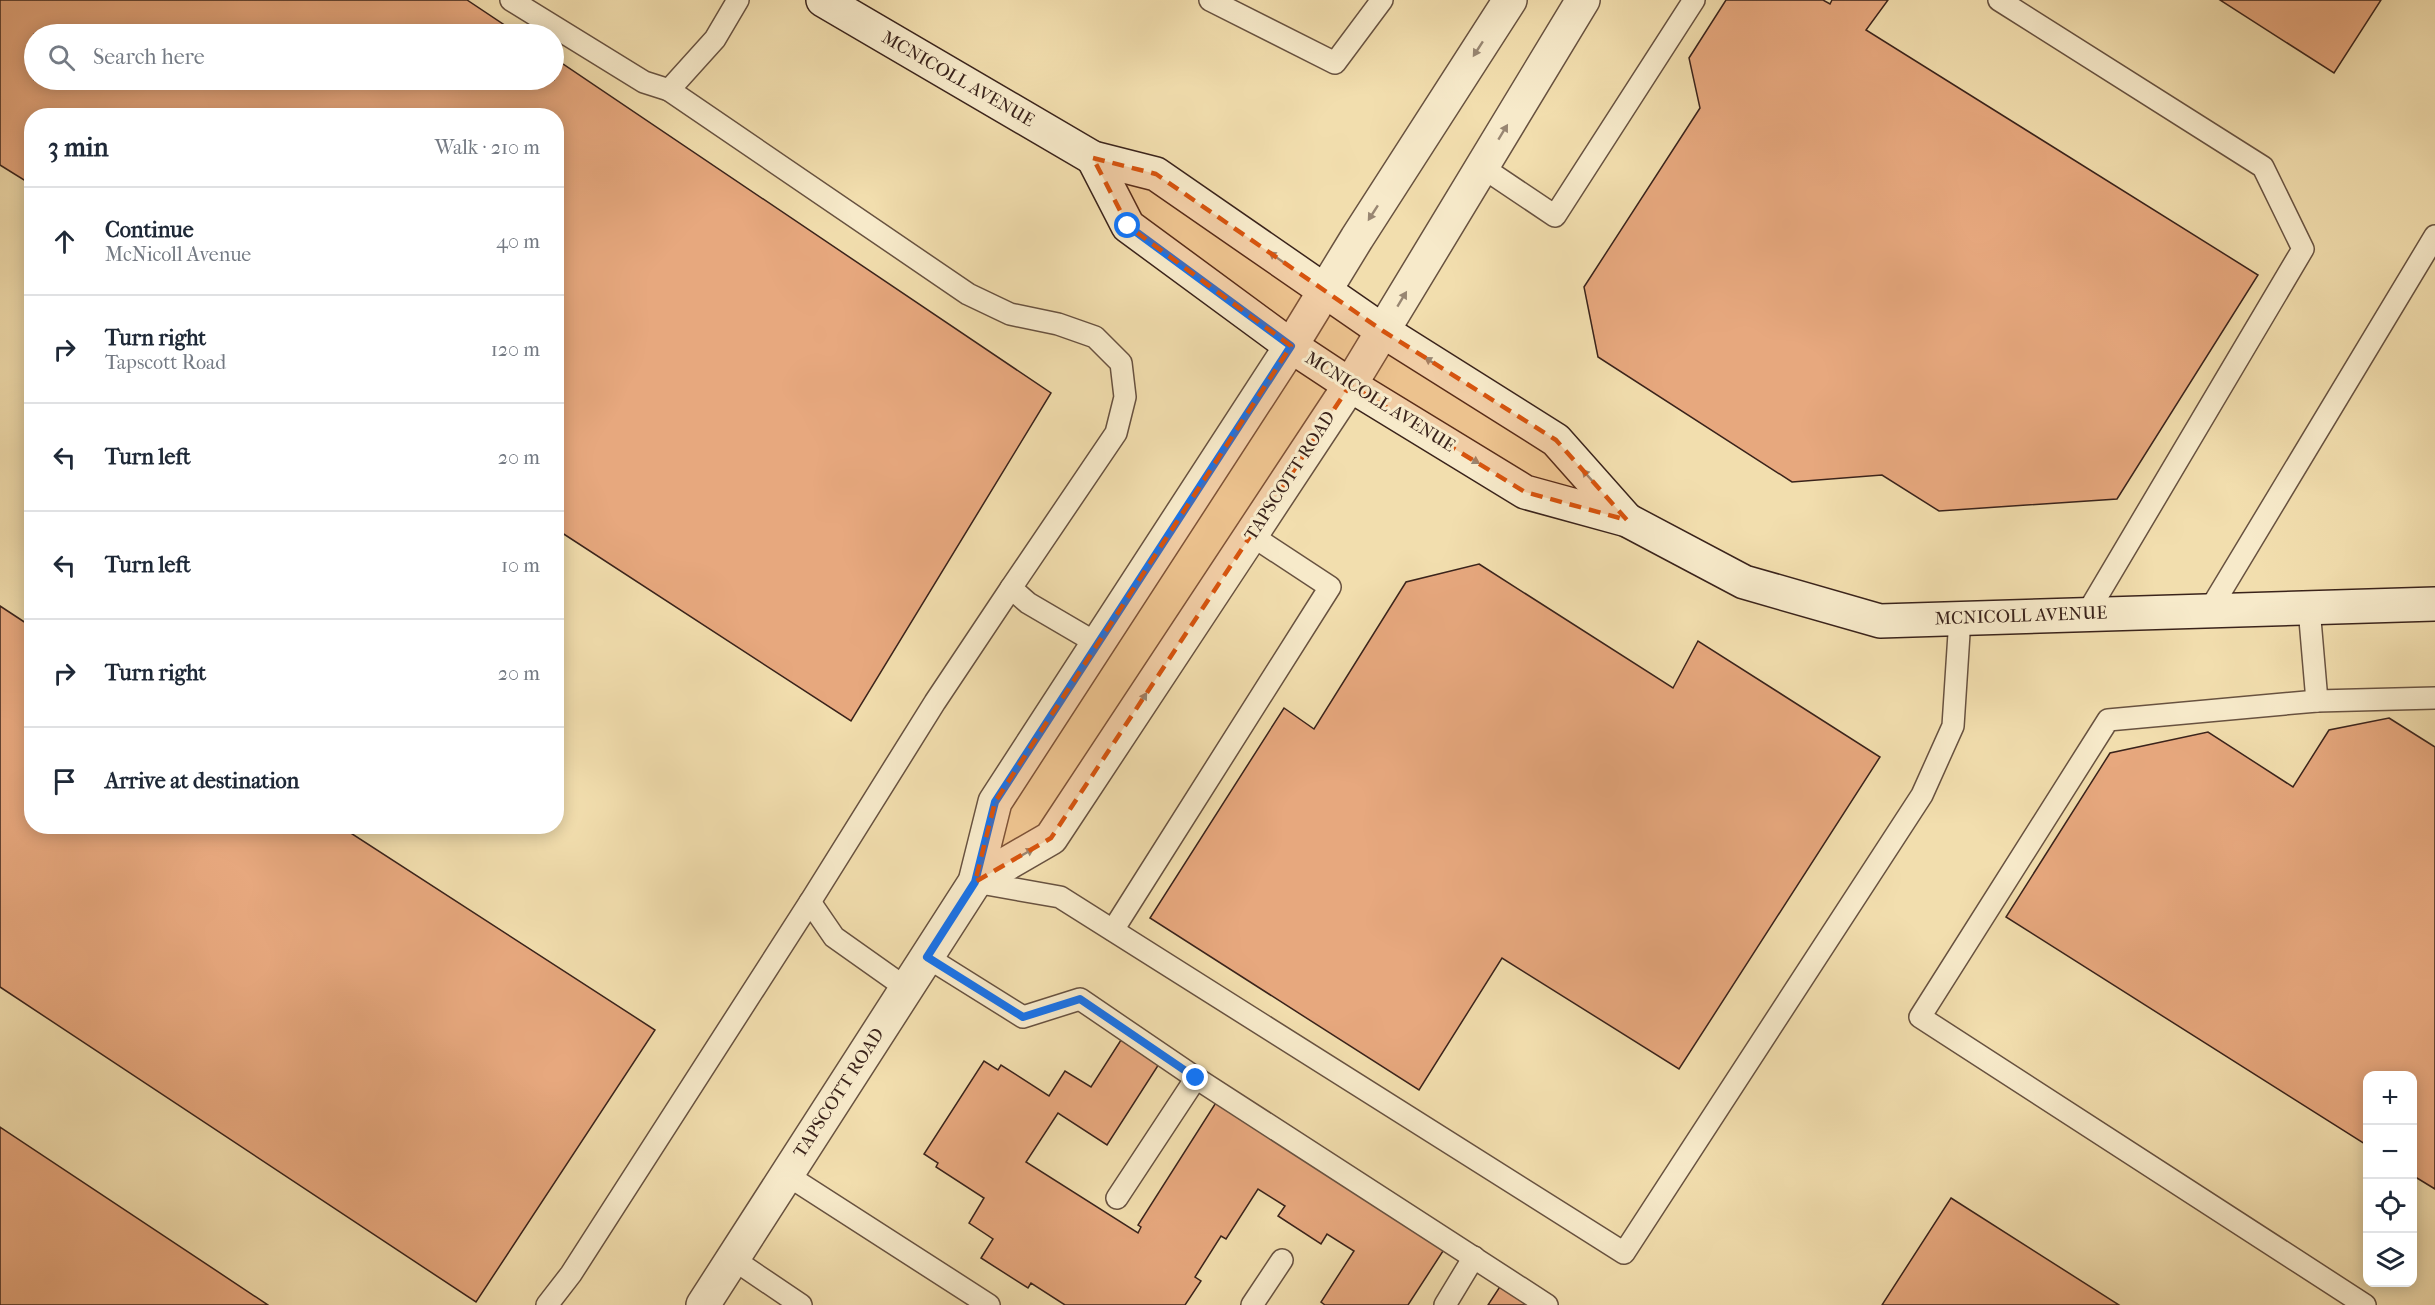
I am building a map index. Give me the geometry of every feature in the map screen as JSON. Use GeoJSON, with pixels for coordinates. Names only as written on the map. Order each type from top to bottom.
{"type":"FeatureCollection","features":[{"type":"Feature","properties":{"kind":"street","name":"MCNICOLL AVENUE"},"geometry":{"type":"LineString","coordinates":[[823,0],[1093,158],[1156,174],[1383,331],[1556,440],[1627,520]]}},
{"type":"Feature","properties":{"kind":"street","name":"TAPSCOTT ROAD"},"geometry":{"type":"LineString","coordinates":[[703,1305],[975,882],[995,802],[1291,346],[1324,290],[1510,0]]}},
{"type":"Feature","properties":{"kind":"street","name":"TAPSCOTT ROAD"},"geometry":{"type":"LineString","coordinates":[[975,882],[1051,838],[1350,385],[1583,0]]}},
{"type":"Feature","properties":{"kind":"street","name":"MCNICOLL AVENUE"},"geometry":{"type":"LineString","coordinates":[[1093,158],[1128,226],[1291,346],[1350,385],[1525,492],[1627,520],[1744,582],[1880,621],[2435,604]]}},
{"type":"Feature","properties":{"kind":"lane"},"geometry":{"type":"LineString","coordinates":[[511,0],[550,24]]}},
{"type":"Feature","properties":{"kind":"lane"},"geometry":{"type":"LineString","coordinates":[[669,90],[715,39],[738,0]]}},
{"type":"Feature","properties":{"kind":"lane"},"geometry":{"type":"LineString","coordinates":[[1210,0],[1335,63],[1382,0]]}},
{"type":"Feature","properties":{"kind":"lane"},"geometry":{"type":"LineString","coordinates":[[1482,167],[1556,216],[1694,0]]}},
{"type":"Feature","properties":{"kind":"lane"},"geometry":{"type":"LineString","coordinates":[[1999,0],[2263,167],[2303,249],[2086,615]]}},
{"type":"Feature","properties":{"kind":"lane"},"geometry":{"type":"LineString","coordinates":[[547,1305],[571,1274],[810,902],[935,702],[1116,433],[1125,397],[1121,363],[1095,337],[1058,324],[1010,314],[968,294],[669,90],[644,82],[564,33]]}},
{"type":"Feature","properties":{"kind":"lane"},"geometry":{"type":"LineString","coordinates":[[2209,611],[2435,236]]}},
{"type":"Feature","properties":{"kind":"lane"},"geometry":{"type":"LineString","coordinates":[[1113,930],[1330,587],[1251,535]]}},
{"type":"Feature","properties":{"kind":"lane"},"geometry":{"type":"LineString","coordinates":[[1011,588],[1028,603],[1098,644]]}},
{"type":"Feature","properties":{"kind":"lane"},"geometry":{"type":"LineString","coordinates":[[2309,608],[2317,701]]}},
{"type":"Feature","properties":{"kind":"lane"},"geometry":{"type":"LineString","coordinates":[[975,882],[1060,897],[1624,1253],[1922,795],[1953,726],[1960,618]]}},
{"type":"Feature","properties":{"kind":"lane"},"geometry":{"type":"LineString","coordinates":[[2365,1305],[1920,1017],[2108,720],[2317,701],[2435,698]]}},
{"type":"Feature","properties":{"kind":"lane"},"geometry":{"type":"LineString","coordinates":[[810,902],[834,937],[906,988]]}},
{"type":"Feature","properties":{"kind":"lane"},"geometry":{"type":"LineString","coordinates":[[927,957],[1023,1017],[1080,999],[1196,1078],[1547,1305]]}},
{"type":"Feature","properties":{"kind":"lane"},"geometry":{"type":"LineString","coordinates":[[1117,1198],[1196,1078]]}},
{"type":"Feature","properties":{"kind":"lane"},"geometry":{"type":"LineString","coordinates":[[787,1175],[989,1305]]}},
{"type":"Feature","properties":{"kind":"lane"},"geometry":{"type":"LineString","coordinates":[[1445,1305],[1474,1257]]}},
{"type":"Feature","properties":{"kind":"lane"},"geometry":{"type":"LineString","coordinates":[[733,1259],[801,1305]]}},
{"type":"Feature","properties":{"kind":"lane"},"geometry":{"type":"LineString","coordinates":[[1252,1305],[1282,1260]]}},
{"type":"Feature","properties":{"kind":"highlighted area"},"geometry":{"type":"Polygon","coordinates":[[[1093,158],[1156,174],[1383,331],[1556,440],[1627,520],[1525,492],[1350,385],[1051,838],[975,882],[995,802],[1291,346],[1128,226],[1093,158]]]}},
{"type":"Feature","properties":{"kind":"building"},"geometry":{"type":"Polygon","coordinates":[[[0,0],[467,0],[503,24],[24,24],[24,90],[564,90],[564,65],[1051,393],[851,721],[564,534],[564,108],[24,108],[24,180],[0,165],[0,0]]]}},
{"type":"Feature","properties":{"kind":"building"},"geometry":{"type":"Polygon","coordinates":[[[1726,0],[1823,0],[1830,4],[1832,0],[1888,0],[1866,30],[2258,275],[2117,499],[1939,511],[1882,475],[1792,482],[1598,357],[1584,287],[1700,108],[1689,58],[1726,0]]]}},
{"type":"Feature","properties":{"kind":"building"},"geometry":{"type":"Polygon","coordinates":[[[2220,0],[2381,0],[2334,73],[2220,0]]]}},
{"type":"Feature","properties":{"kind":"building"},"geometry":{"type":"Polygon","coordinates":[[[1479,564],[1673,688],[1698,641],[1880,757],[1679,1069],[1502,958],[1419,1090],[1150,918],[1284,708],[1314,729],[1406,582],[1479,564]]]}},
{"type":"Feature","properties":{"kind":"building"},"geometry":{"type":"Polygon","coordinates":[[[0,606],[24,622],[24,834],[352,834],[655,1030],[476,1302],[0,987],[0,606]]]}},
{"type":"Feature","properties":{"kind":"building"},"geometry":{"type":"Polygon","coordinates":[[[2389,718],[2435,747],[2435,1189],[2417,1178],[2417,1071],[2363,1071],[2363,1143],[2006,917],[2110,753],[2208,732],[2293,787],[2329,730],[2389,718]]]}},
{"type":"Feature","properties":{"kind":"building"},"geometry":{"type":"Polygon","coordinates":[[[1121,1040],[1159,1064],[1107,1145],[1058,1113],[1026,1162],[1138,1233],[1141,1227],[1138,1225],[1217,1101],[1445,1248],[1408,1305],[1325,1305],[1321,1302],[1354,1251],[1327,1234],[1321,1244],[1278,1216],[1285,1206],[1258,1189],[1226,1239],[1221,1236],[1195,1277],[1201,1281],[1185,1305],[1065,1305],[1031,1283],[1028,1288],[981,1258],[993,1239],[969,1223],[984,1198],[936,1167],[938,1163],[924,1154],[984,1061],[998,1070],[1001,1065],[1049,1096],[1065,1071],[1091,1087],[1121,1040]]]}},
{"type":"Feature","properties":{"kind":"building"},"geometry":{"type":"Polygon","coordinates":[[[0,1127],[268,1305],[0,1305],[0,1127]]]}},
{"type":"Feature","properties":{"kind":"building"},"geometry":{"type":"Polygon","coordinates":[[[1951,1198],[2119,1305],[1882,1305],[1951,1198]]]}},
{"type":"Feature","properties":{"kind":"building"},"geometry":{"type":"Polygon","coordinates":[[[1503,1282],[1538,1305],[1488,1305],[1503,1282]]]}},
{"type":"Feature","properties":{"kind":"route"},"geometry":{"type":"LineString","coordinates":[[1128,226],[1291,346],[995,802],[975,882],[927,957],[1023,1017],[1080,999],[1196,1078]]}}]}
